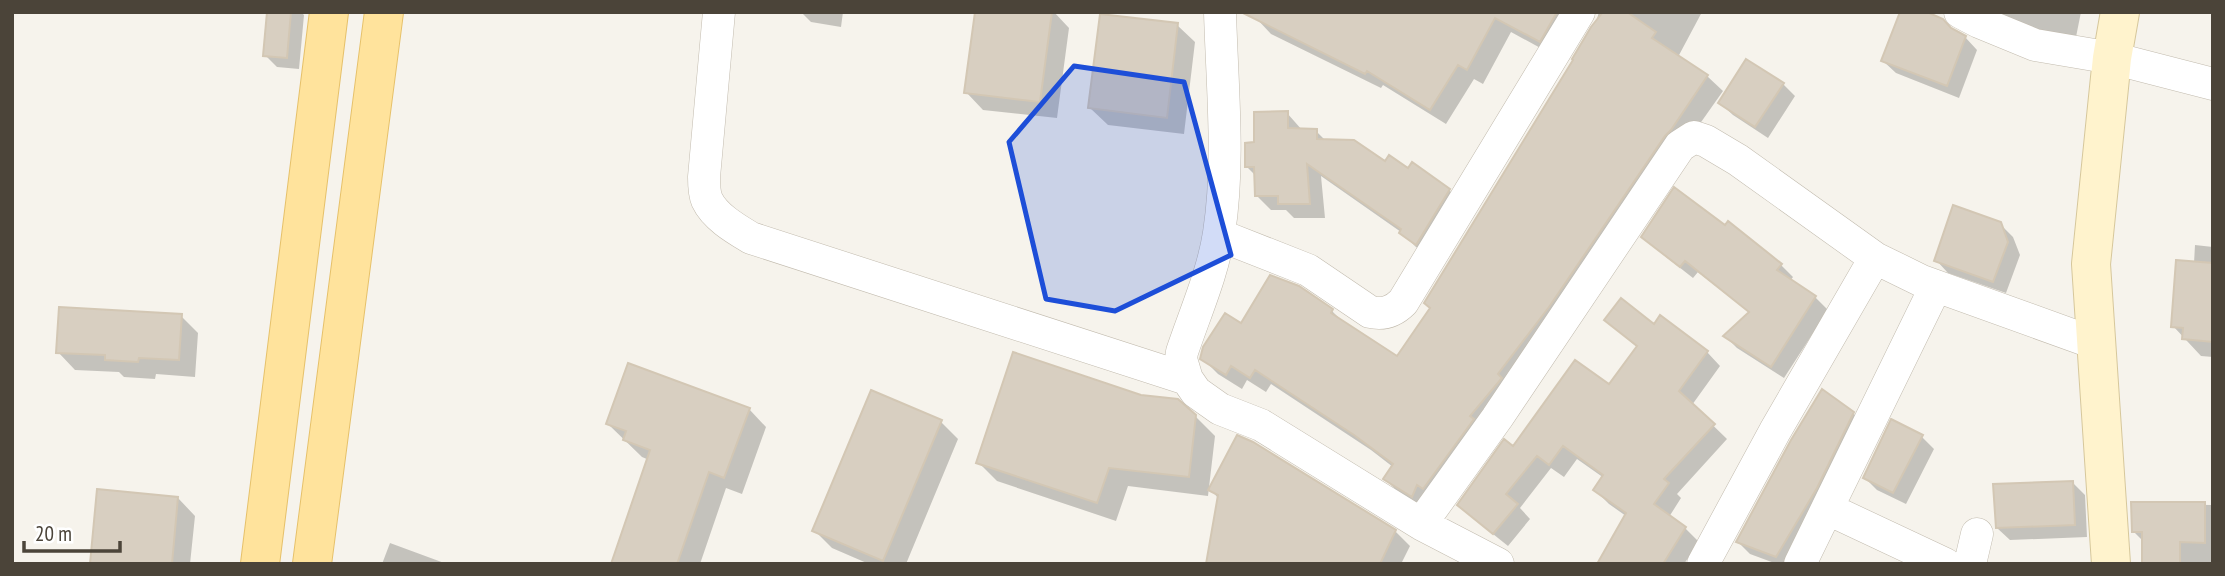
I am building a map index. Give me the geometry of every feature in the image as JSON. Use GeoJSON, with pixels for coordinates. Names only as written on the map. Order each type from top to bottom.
{"type":"FeatureCollection","features":[{"type":"Feature","properties":{"kind":"main road"},"geometry":{"type":"LineString","coordinates":[[260,564],[329,12]]}},
{"type":"Feature","properties":{"kind":"main road"},"geometry":{"type":"LineString","coordinates":[[312,564],[384,12]]}},
{"type":"Feature","properties":{"kind":"main road"},"geometry":{"type":"LineString","coordinates":[[2112,564],[2091,264],[2112,58],[2120,12]]}},
{"type":"Feature","properties":{"kind":"street"},"geometry":{"type":"LineString","coordinates":[[719,12],[704,177],[707,200],[716,212],[735,228],[751,238],[1187,379]]}},
{"type":"Feature","properties":{"kind":"street"},"geometry":{"type":"LineString","coordinates":[[1220,12],[1223,167],[1219,235],[1206,284],[1182,352],[1181,359],[1187,379],[1196,392],[1220,409],[1261,425],[1421,524],[1498,564]]}},
{"type":"Feature","properties":{"kind":"street"},"geometry":{"type":"LineString","coordinates":[[1219,235],[1308,270],[1370,312],[1378,314],[1397,308],[1579,12]]}},
{"type":"Feature","properties":{"kind":"street"},"geometry":{"type":"LineString","coordinates":[[1960,12],[2035,45],[2112,58],[2213,84]]}},
{"type":"Feature","properties":{"kind":"street"},"geometry":{"type":"LineString","coordinates":[[1421,524],[1497,418],[1680,146],[1694,137],[1738,160],[1874,258],[1936,286],[2097,344]]}},
{"type":"Feature","properties":{"kind":"street"},"geometry":{"type":"LineString","coordinates":[[1703,564],[1874,258]]}},
{"type":"Feature","properties":{"kind":"street"},"geometry":{"type":"LineString","coordinates":[[1800,564],[1936,286]]}},
{"type":"Feature","properties":{"kind":"street"},"geometry":{"type":"LineString","coordinates":[[1828,509],[1945,564]]}},
{"type":"Feature","properties":{"kind":"highlighted area"},"geometry":{"type":"Polygon","coordinates":[[[1074,66],[1184,82],[1231,255],[1115,311],[1046,299],[1009,142],[1074,66]]]}},
{"type":"Feature","properties":{"kind":"building"},"geometry":{"type":"Polygon","coordinates":[[[267,12],[291,12],[287,58],[263,56],[267,12]]]}},
{"type":"Feature","properties":{"kind":"building"},"geometry":{"type":"Polygon","coordinates":[[[975,12],[1052,12],[1040,102],[964,93],[975,12]]]}},
{"type":"Feature","properties":{"kind":"building"},"geometry":{"type":"Polygon","coordinates":[[[1241,12],[1557,12],[1540,42],[1495,18],[1467,70],[1458,65],[1430,110],[1367,71],[1365,74],[1241,12]]]}},
{"type":"Feature","properties":{"kind":"building"},"geometry":{"type":"Polygon","coordinates":[[[1603,12],[1627,12],[1656,32],[1652,38],[1708,75],[1549,307],[1498,374],[1502,378],[1470,416],[1474,419],[1423,489],[1417,485],[1412,497],[1383,479],[1393,464],[1255,370],[1250,378],[1231,366],[1226,375],[1200,359],[1203,347],[1225,313],[1241,323],[1270,275],[1299,286],[1333,309],[1331,313],[1397,356],[1430,308],[1424,303],[1591,27],[1603,12]]]}},
{"type":"Feature","properties":{"kind":"building"},"geometry":{"type":"Polygon","coordinates":[[[1900,12],[1927,12],[1943,19],[1951,28],[1966,36],[1947,86],[1881,61],[1900,12]]]}},
{"type":"Feature","properties":{"kind":"building"},"geometry":{"type":"Polygon","coordinates":[[[1100,14],[1178,23],[1167,118],[1088,108],[1100,14]]]}},
{"type":"Feature","properties":{"kind":"building"},"geometry":{"type":"Polygon","coordinates":[[[1746,59],[1784,83],[1755,127],[1718,103],[1746,59]]]}},
{"type":"Feature","properties":{"kind":"building"},"geometry":{"type":"Polygon","coordinates":[[[1288,111],[1288,128],[1317,129],[1317,139],[1354,140],[1385,161],[1389,155],[1408,168],[1412,162],[1450,189],[1416,245],[1399,233],[1401,229],[1307,164],[1310,204],[1278,204],[1278,196],[1255,196],[1254,167],[1245,167],[1245,143],[1254,142],[1254,112],[1288,111]]]}},
{"type":"Feature","properties":{"kind":"building"},"geometry":{"type":"Polygon","coordinates":[[[1674,187],[1725,225],[1728,221],[1782,264],[1777,270],[1816,296],[1771,367],[1723,336],[1749,312],[1685,261],[1680,267],[1641,237],[1674,187]]]}},
{"type":"Feature","properties":{"kind":"building"},"geometry":{"type":"Polygon","coordinates":[[[1953,205],[2001,222],[2008,242],[1993,282],[1934,261],[1953,205]]]}},
{"type":"Feature","properties":{"kind":"building"},"geometry":{"type":"Polygon","coordinates":[[[2176,260],[2213,263],[2213,342],[2182,339],[2183,328],[2171,327],[2176,260]]]}},
{"type":"Feature","properties":{"kind":"building"},"geometry":{"type":"Polygon","coordinates":[[[1621,298],[1654,324],[1660,315],[1708,351],[1679,391],[1715,424],[1664,479],[1669,483],[1654,504],[1686,527],[1663,564],[1597,564],[1626,513],[1593,490],[1603,475],[1563,446],[1549,465],[1537,456],[1506,494],[1518,504],[1493,534],[1457,505],[1504,439],[1513,446],[1575,360],[1609,384],[1637,346],[1604,320],[1621,298]]]}},
{"type":"Feature","properties":{"kind":"building"},"geometry":{"type":"Polygon","coordinates":[[[59,307],[182,314],[179,360],[139,358],[138,362],[105,360],[105,355],[56,353],[59,307]]]}},
{"type":"Feature","properties":{"kind":"building"},"geometry":{"type":"Polygon","coordinates":[[[1013,352],[1141,395],[1178,399],[1196,415],[1189,477],[1109,468],[1097,503],[976,463],[1013,352]]]}},
{"type":"Feature","properties":{"kind":"building"},"geometry":{"type":"Polygon","coordinates":[[[628,363],[750,408],[724,478],[709,472],[677,564],[611,564],[650,450],[623,440],[626,431],[606,424],[628,363]]]}},
{"type":"Feature","properties":{"kind":"building"},"geometry":{"type":"Polygon","coordinates":[[[1822,389],[1854,412],[1817,488],[1776,557],[1736,542],[1791,440],[1822,389]]]}},
{"type":"Feature","properties":{"kind":"building"},"geometry":{"type":"Polygon","coordinates":[[[871,390],[942,420],[883,561],[812,531],[871,390]]]}},
{"type":"Feature","properties":{"kind":"building"},"geometry":{"type":"Polygon","coordinates":[[[1891,419],[1923,435],[1893,493],[1863,478],[1891,419]]]}},
{"type":"Feature","properties":{"kind":"building"},"geometry":{"type":"Polygon","coordinates":[[[1237,435],[1253,442],[1396,530],[1380,564],[1206,564],[1218,495],[1208,490],[1237,435]]]}},
{"type":"Feature","properties":{"kind":"building"},"geometry":{"type":"Polygon","coordinates":[[[2073,481],[2075,525],[1996,528],[1993,484],[2073,481]]]}},
{"type":"Feature","properties":{"kind":"building"},"geometry":{"type":"Polygon","coordinates":[[[97,489],[178,497],[172,564],[90,564],[97,489]]]}},
{"type":"Feature","properties":{"kind":"building"},"geometry":{"type":"Polygon","coordinates":[[[2131,502],[2205,502],[2205,543],[2180,542],[2180,564],[2142,564],[2142,532],[2132,532],[2131,502]]]}}]}
